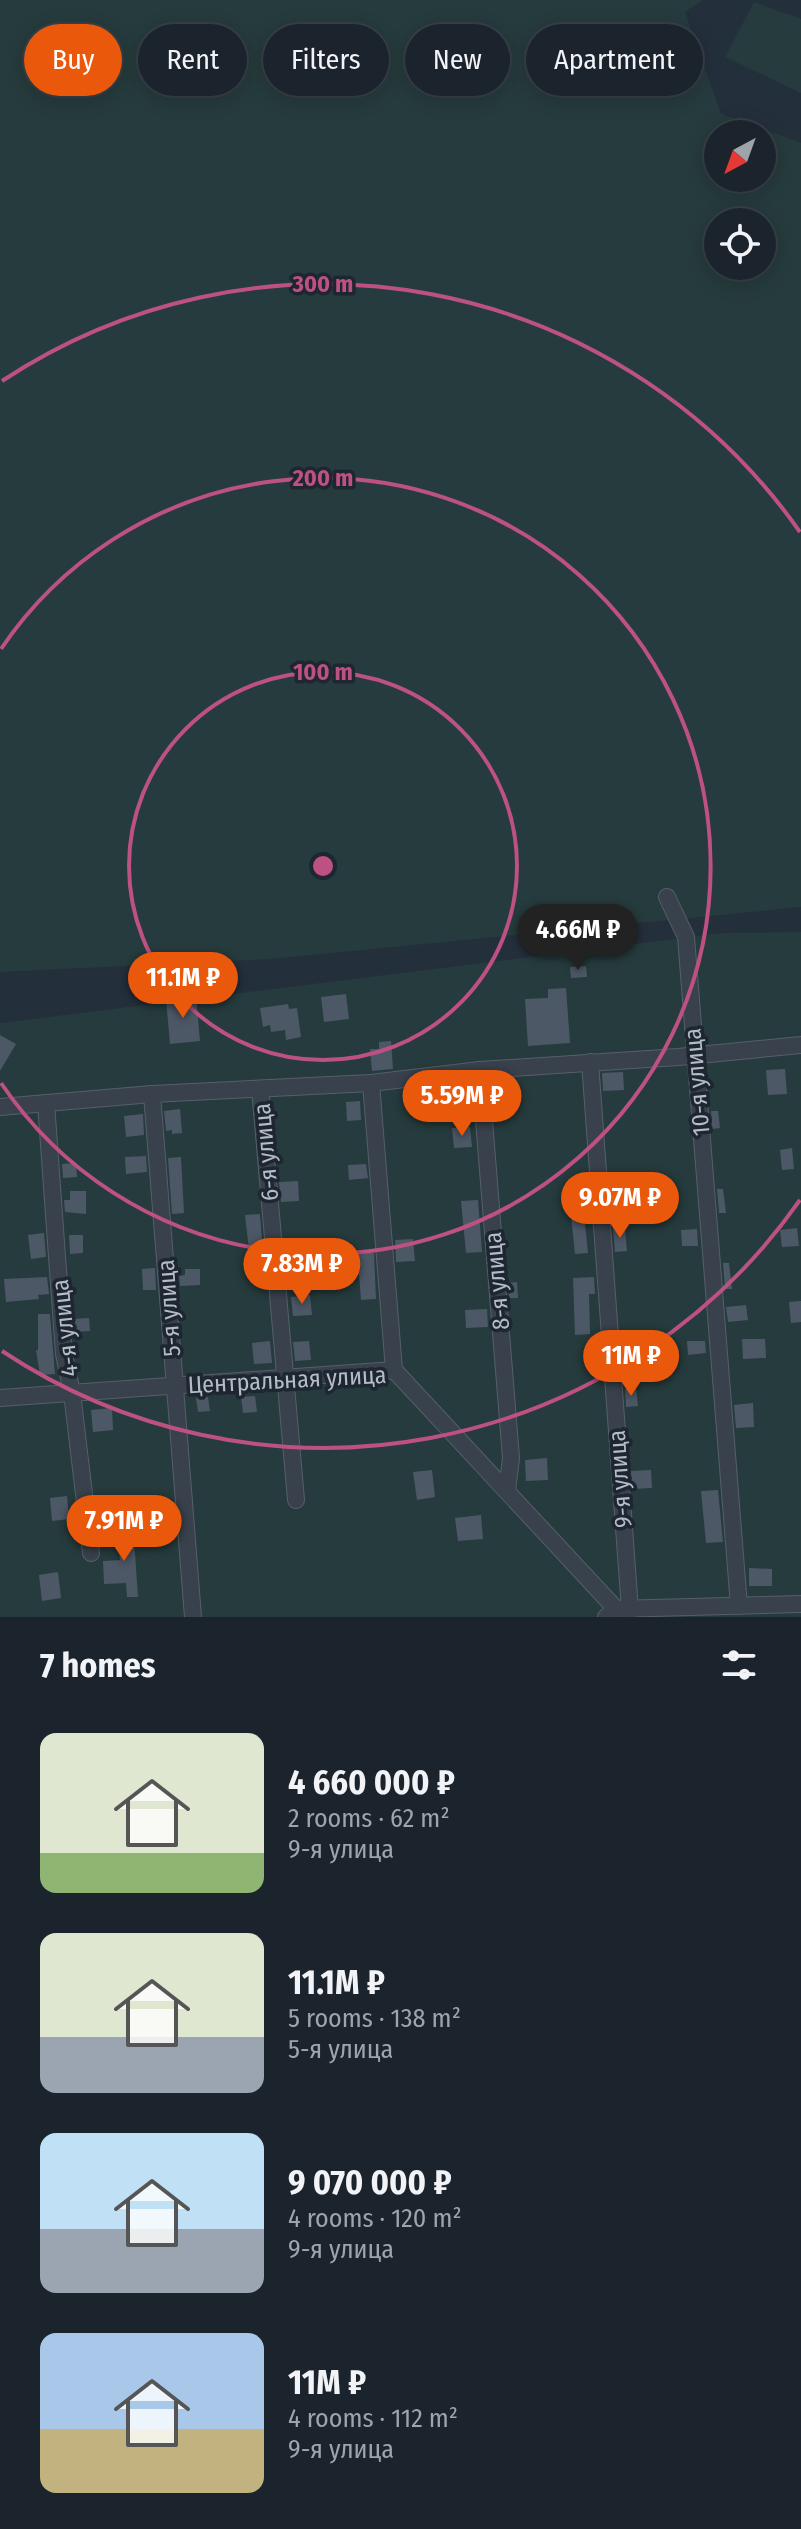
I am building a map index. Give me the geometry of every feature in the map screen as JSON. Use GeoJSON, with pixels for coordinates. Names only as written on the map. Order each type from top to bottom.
{"type":"FeatureCollection","features":[{"type":"Feature","properties":{"kind":"street","name":"10-я улица"},"geometry":{"type":"LineString","coordinates":[[667,897],[686,937],[739,1606]]}},
{"type":"Feature","properties":{"kind":"street"},"geometry":{"type":"LineString","coordinates":[[0,1107],[152,1094],[371,1083],[480,1070],[801,1045]]}},
{"type":"Feature","properties":{"kind":"street","name":"9-я улица"},"geometry":{"type":"LineString","coordinates":[[590,1062],[617,1612]]}},
{"type":"Feature","properties":{"kind":"street","name":"8-я улица"},"geometry":{"type":"LineString","coordinates":[[480,1070],[511,1458],[507,1491]]}},
{"type":"Feature","properties":{"kind":"street"},"geometry":{"type":"LineString","coordinates":[[371,1083],[394,1370]]}},
{"type":"Feature","properties":{"kind":"street","name":"6-я улица"},"geometry":{"type":"LineString","coordinates":[[260,1089],[296,1500]]}},
{"type":"Feature","properties":{"kind":"street","name":"5-я улица"},"geometry":{"type":"LineString","coordinates":[[152,1094],[193,1617]]}},
{"type":"Feature","properties":{"kind":"street","name":"4-я улица"},"geometry":{"type":"LineString","coordinates":[[46,1103],[64,1354],[72,1393],[91,1553]]}},
{"type":"Feature","properties":{"kind":"street","name":"Центральная улица"},"geometry":{"type":"LineString","coordinates":[[0,1398],[394,1370],[617,1612]]}},
{"type":"Feature","properties":{"kind":"street"},"geometry":{"type":"LineString","coordinates":[[617,1612],[801,1604]]}},
{"type":"Feature","properties":{"kind":"green space"},"geometry":{"type":"Polygon","coordinates":[[[0,0],[703,0],[685,12],[689,24],[526,24],[526,96],[703,96],[703,63],[721,114],[738,120],[704,120],[704,192],[776,192],[776,134],[801,143],[801,907],[271,959],[0,972],[0,0]]]}},
{"type":"Feature","properties":{"kind":"green space"},"geometry":{"type":"Polygon","coordinates":[[[754,2],[801,19],[801,93],[725,57],[754,2]]]}},
{"type":"Feature","properties":{"kind":"green space"},"geometry":{"type":"Polygon","coordinates":[[[801,932],[801,1617],[0,1617],[0,1023],[722,933],[801,932]]]}},
{"type":"Feature","properties":{"kind":"building"},"geometry":{"type":"Polygon","coordinates":[[[586,966],[587,977],[571,978],[570,967],[586,966]]]}},
{"type":"Feature","properties":{"kind":"building"},"geometry":{"type":"Polygon","coordinates":[[[566,988],[570,1043],[528,1046],[525,999],[548,998],[548,989],[566,988]]]}},
{"type":"Feature","properties":{"kind":"building"},"geometry":{"type":"Polygon","coordinates":[[[346,994],[349,1019],[324,1022],[321,997],[346,994]]]}},
{"type":"Feature","properties":{"kind":"building"},"geometry":{"type":"Polygon","coordinates":[[[196,996],[200,1041],[170,1044],[166,999],[196,996]]]}},
{"type":"Feature","properties":{"kind":"building"},"geometry":{"type":"Polygon","coordinates":[[[288,1004],[289,1009],[297,1008],[301,1037],[286,1040],[285,1030],[271,1032],[270,1025],[263,1027],[260,1008],[288,1004]]]}},
{"type":"Feature","properties":{"kind":"building"},"geometry":{"type":"Polygon","coordinates":[[[0,1035],[16,1044],[0,1071],[0,1035]]]}},
{"type":"Feature","properties":{"kind":"building"},"geometry":{"type":"Polygon","coordinates":[[[391,1041],[393,1069],[372,1071],[370,1049],[379,1049],[379,1042],[391,1041]]]}},
{"type":"Feature","properties":{"kind":"building"},"geometry":{"type":"Polygon","coordinates":[[[785,1069],[787,1094],[768,1095],[766,1070],[785,1069]]]}},
{"type":"Feature","properties":{"kind":"building"},"geometry":{"type":"Polygon","coordinates":[[[623,1072],[624,1090],[603,1091],[602,1073],[623,1072]]]}},
{"type":"Feature","properties":{"kind":"building"},"geometry":{"type":"Polygon","coordinates":[[[360,1101],[361,1120],[347,1121],[346,1102],[360,1101]]]}},
{"type":"Feature","properties":{"kind":"building"},"geometry":{"type":"Polygon","coordinates":[[[180,1109],[182,1133],[172,1134],[172,1130],[166,1131],[164,1111],[180,1109]]]}},
{"type":"Feature","properties":{"kind":"building"},"geometry":{"type":"Polygon","coordinates":[[[711,1111],[718,1111],[720,1128],[712,1129],[711,1111]]]}},
{"type":"Feature","properties":{"kind":"building"},"geometry":{"type":"Polygon","coordinates":[[[143,1114],[144,1135],[126,1137],[124,1116],[143,1114]]]}},
{"type":"Feature","properties":{"kind":"building"},"geometry":{"type":"Polygon","coordinates":[[[470,1127],[472,1147],[454,1148],[452,1128],[470,1127]]]}},
{"type":"Feature","properties":{"kind":"building"},"geometry":{"type":"Polygon","coordinates":[[[792,1148],[794,1169],[782,1170],[780,1150],[792,1148]]]}},
{"type":"Feature","properties":{"kind":"building"},"geometry":{"type":"Polygon","coordinates":[[[146,1156],[147,1172],[126,1174],[125,1157],[146,1156]]]}},
{"type":"Feature","properties":{"kind":"building"},"geometry":{"type":"Polygon","coordinates":[[[181,1157],[184,1213],[172,1214],[168,1158],[181,1157]]]}},
{"type":"Feature","properties":{"kind":"building"},"geometry":{"type":"Polygon","coordinates":[[[76,1163],[77,1177],[63,1178],[62,1164],[76,1163]]]}},
{"type":"Feature","properties":{"kind":"building"},"geometry":{"type":"Polygon","coordinates":[[[366,1164],[368,1178],[349,1180],[348,1165],[366,1164]]]}},
{"type":"Feature","properties":{"kind":"building"},"geometry":{"type":"Polygon","coordinates":[[[298,1181],[299,1201],[281,1202],[279,1182],[298,1181]]]}},
{"type":"Feature","properties":{"kind":"building"},"geometry":{"type":"Polygon","coordinates":[[[717,1189],[723,1189],[726,1213],[719,1213],[717,1189]]]}},
{"type":"Feature","properties":{"kind":"building"},"geometry":{"type":"Polygon","coordinates":[[[70,1191],[86,1191],[86,1214],[65,1212],[64,1200],[70,1200],[70,1191]]]}},
{"type":"Feature","properties":{"kind":"building"},"geometry":{"type":"Polygon","coordinates":[[[582,1194],[588,1253],[575,1254],[569,1196],[582,1194]]]}},
{"type":"Feature","properties":{"kind":"building"},"geometry":{"type":"Polygon","coordinates":[[[478,1200],[482,1252],[466,1253],[461,1201],[478,1200]]]}},
{"type":"Feature","properties":{"kind":"building"},"geometry":{"type":"Polygon","coordinates":[[[260,1214],[264,1266],[251,1267],[245,1215],[260,1214]]]}},
{"type":"Feature","properties":{"kind":"building"},"geometry":{"type":"Polygon","coordinates":[[[613,1228],[625,1228],[627,1251],[615,1252],[613,1228]]]}},
{"type":"Feature","properties":{"kind":"building"},"geometry":{"type":"Polygon","coordinates":[[[797,1228],[799,1246],[782,1247],[780,1230],[797,1228]]]}},
{"type":"Feature","properties":{"kind":"building"},"geometry":{"type":"Polygon","coordinates":[[[697,1229],[698,1246],[682,1246],[681,1230],[697,1229]]]}},
{"type":"Feature","properties":{"kind":"building"},"geometry":{"type":"Polygon","coordinates":[[[44,1233],[46,1257],[31,1259],[28,1235],[44,1233]]]}},
{"type":"Feature","properties":{"kind":"building"},"geometry":{"type":"Polygon","coordinates":[[[69,1235],[83,1235],[83,1253],[70,1254],[69,1235]]]}},
{"type":"Feature","properties":{"kind":"building"},"geometry":{"type":"Polygon","coordinates":[[[413,1239],[415,1261],[396,1262],[395,1240],[413,1239]]]}},
{"type":"Feature","properties":{"kind":"building"},"geometry":{"type":"Polygon","coordinates":[[[354,1253],[374,1253],[376,1299],[361,1300],[354,1253]]]}},
{"type":"Feature","properties":{"kind":"building"},"geometry":{"type":"Polygon","coordinates":[[[307,1254],[309,1269],[288,1271],[287,1256],[307,1254]]]}},
{"type":"Feature","properties":{"kind":"building"},"geometry":{"type":"Polygon","coordinates":[[[723,1263],[729,1263],[732,1289],[725,1289],[723,1263]]]}},
{"type":"Feature","properties":{"kind":"building"},"geometry":{"type":"Polygon","coordinates":[[[155,1268],[156,1290],[143,1290],[142,1269],[155,1268]]]}},
{"type":"Feature","properties":{"kind":"building"},"geometry":{"type":"Polygon","coordinates":[[[185,1269],[200,1269],[200,1285],[180,1286],[179,1276],[185,1275],[185,1269]]]}},
{"type":"Feature","properties":{"kind":"building"},"geometry":{"type":"Polygon","coordinates":[[[47,1277],[49,1294],[38,1295],[39,1299],[6,1302],[4,1279],[47,1277]]]}},
{"type":"Feature","properties":{"kind":"building"},"geometry":{"type":"Polygon","coordinates":[[[594,1277],[595,1294],[589,1294],[590,1334],[575,1335],[573,1278],[594,1277]]]}},
{"type":"Feature","properties":{"kind":"building"},"geometry":{"type":"Polygon","coordinates":[[[517,1282],[518,1298],[509,1298],[508,1283],[517,1282]]]}},
{"type":"Feature","properties":{"kind":"building"},"geometry":{"type":"Polygon","coordinates":[[[310,1295],[312,1315],[293,1316],[291,1297],[310,1295]]]}},
{"type":"Feature","properties":{"kind":"building"},"geometry":{"type":"Polygon","coordinates":[[[801,1301],[801,1322],[791,1323],[789,1302],[801,1301]]]}},
{"type":"Feature","properties":{"kind":"building"},"geometry":{"type":"Polygon","coordinates":[[[746,1305],[748,1320],[728,1322],[726,1307],[746,1305]]]}},
{"type":"Feature","properties":{"kind":"building"},"geometry":{"type":"Polygon","coordinates":[[[487,1309],[488,1327],[466,1328],[465,1310],[487,1309]]]}},
{"type":"Feature","properties":{"kind":"building"},"geometry":{"type":"Polygon","coordinates":[[[38,1314],[50,1314],[55,1374],[40,1375],[36,1350],[38,1314]]]}},
{"type":"Feature","properties":{"kind":"building"},"geometry":{"type":"Polygon","coordinates":[[[89,1318],[90,1331],[73,1332],[72,1319],[89,1318]]]}},
{"type":"Feature","properties":{"kind":"building"},"geometry":{"type":"Polygon","coordinates":[[[742,1339],[765,1339],[766,1358],[743,1359],[742,1339]]]}},
{"type":"Feature","properties":{"kind":"building"},"geometry":{"type":"Polygon","coordinates":[[[270,1341],[272,1363],[254,1364],[252,1343],[270,1341]]]}},
{"type":"Feature","properties":{"kind":"building"},"geometry":{"type":"Polygon","coordinates":[[[309,1341],[311,1360],[295,1361],[293,1342],[309,1341]]]}},
{"type":"Feature","properties":{"kind":"building"},"geometry":{"type":"Polygon","coordinates":[[[687,1341],[705,1341],[706,1353],[688,1355],[687,1341]]]}},
{"type":"Feature","properties":{"kind":"building"},"geometry":{"type":"Polygon","coordinates":[[[636,1388],[638,1406],[626,1407],[625,1389],[636,1388]]]}},
{"type":"Feature","properties":{"kind":"building"},"geometry":{"type":"Polygon","coordinates":[[[255,1396],[257,1412],[243,1413],[241,1397],[255,1396]]]}},
{"type":"Feature","properties":{"kind":"building"},"geometry":{"type":"Polygon","coordinates":[[[208,1397],[210,1411],[198,1412],[196,1398],[208,1397]]]}},
{"type":"Feature","properties":{"kind":"building"},"geometry":{"type":"Polygon","coordinates":[[[753,1403],[754,1427],[736,1428],[734,1405],[753,1403]]]}},
{"type":"Feature","properties":{"kind":"building"},"geometry":{"type":"Polygon","coordinates":[[[112,1408],[113,1430],[93,1432],[91,1410],[112,1408]]]}},
{"type":"Feature","properties":{"kind":"building"},"geometry":{"type":"Polygon","coordinates":[[[547,1458],[548,1480],[526,1481],[525,1460],[547,1458]]]}},
{"type":"Feature","properties":{"kind":"building"},"geometry":{"type":"Polygon","coordinates":[[[432,1470],[435,1497],[417,1500],[413,1472],[432,1470]]]}},
{"type":"Feature","properties":{"kind":"building"},"geometry":{"type":"Polygon","coordinates":[[[651,1470],[652,1488],[632,1489],[631,1471],[651,1470]]]}},
{"type":"Feature","properties":{"kind":"building"},"geometry":{"type":"Polygon","coordinates":[[[718,1490],[723,1542],[706,1543],[701,1491],[718,1490]]]}},
{"type":"Feature","properties":{"kind":"building"},"geometry":{"type":"Polygon","coordinates":[[[67,1496],[69,1519],[52,1521],[50,1498],[67,1496]]]}},
{"type":"Feature","properties":{"kind":"building"},"geometry":{"type":"Polygon","coordinates":[[[481,1515],[483,1539],[458,1541],[455,1518],[481,1515]]]}},
{"type":"Feature","properties":{"kind":"building"},"geometry":{"type":"Polygon","coordinates":[[[133,1524],[138,1597],[127,1597],[126,1583],[104,1584],[103,1561],[120,1560],[118,1526],[133,1524]]]}},
{"type":"Feature","properties":{"kind":"building"},"geometry":{"type":"Polygon","coordinates":[[[749,1568],[772,1569],[772,1586],[749,1586],[749,1568]]]}},
{"type":"Feature","properties":{"kind":"building"},"geometry":{"type":"Polygon","coordinates":[[[58,1572],[61,1598],[42,1601],[39,1575],[58,1572]]]}}]}
